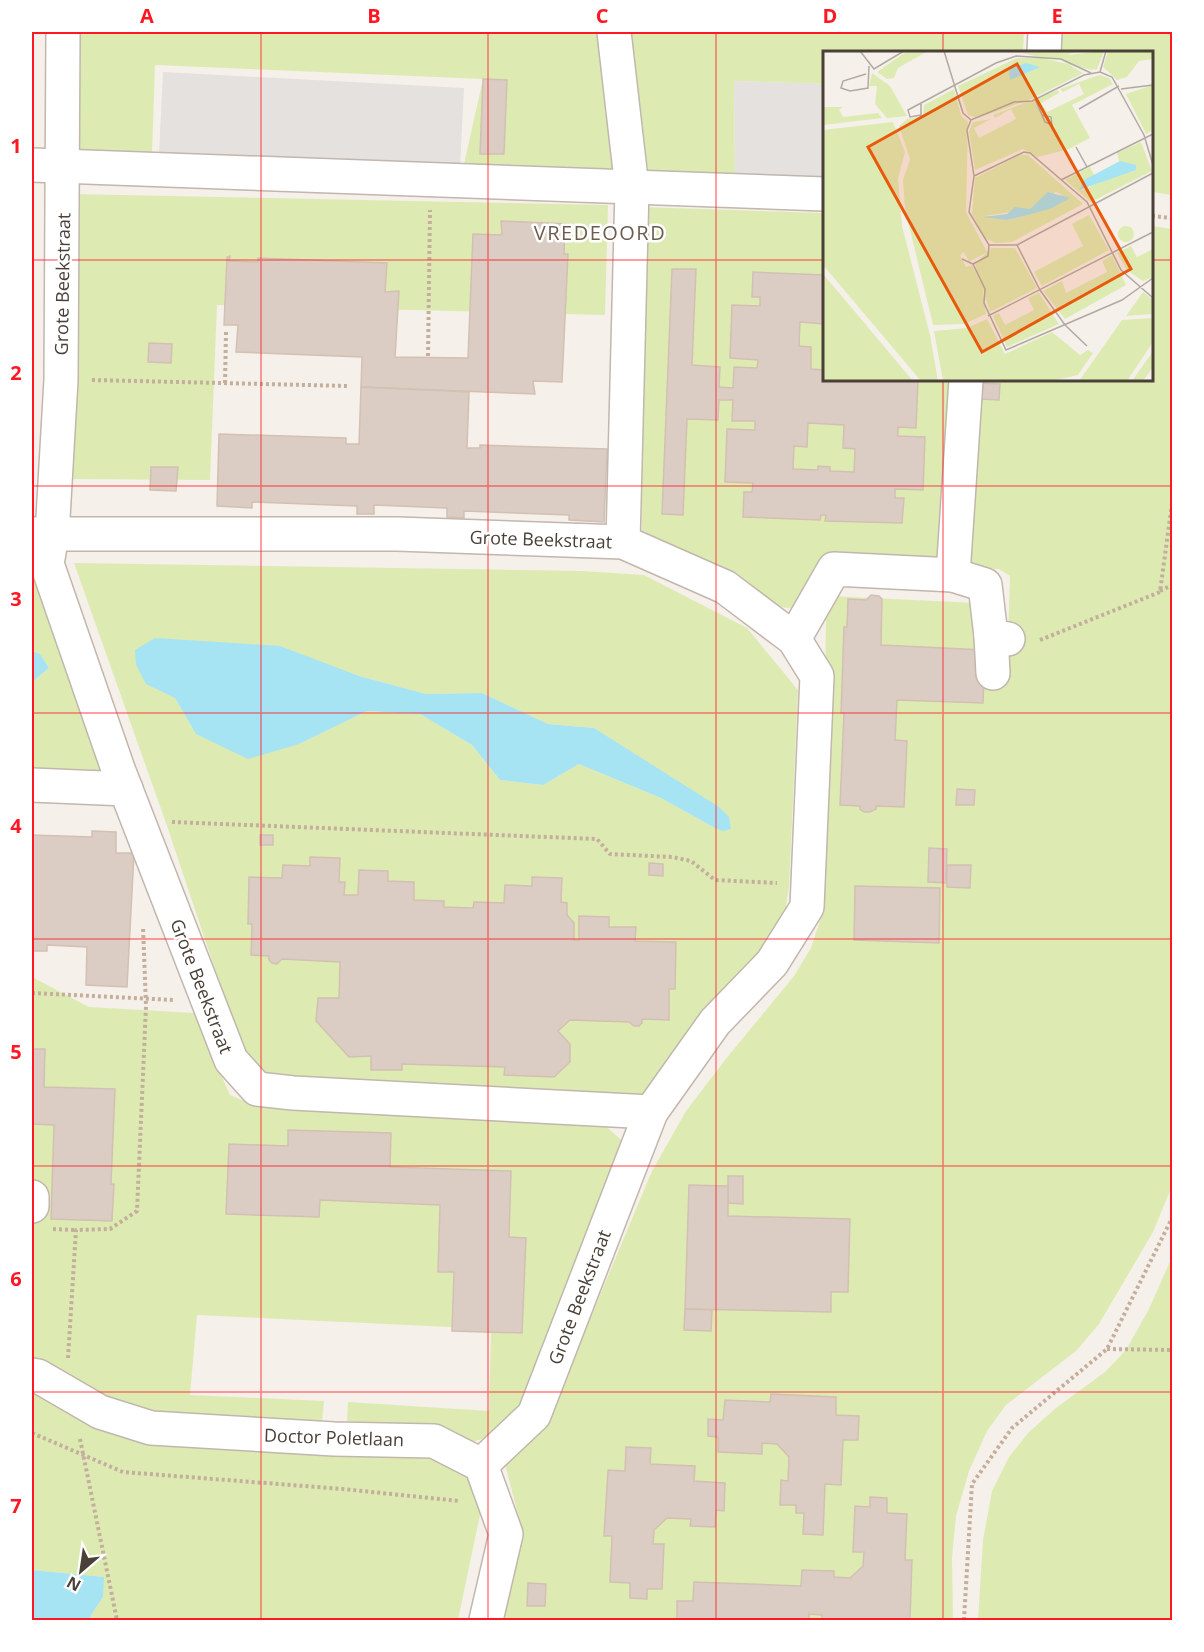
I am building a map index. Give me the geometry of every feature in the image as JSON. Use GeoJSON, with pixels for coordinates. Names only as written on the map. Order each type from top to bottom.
{"type":"FeatureCollection","features":[{"type":"Feature","properties":{"kind":"street","name":"Grote Beekstraat"},"geometry":{"type":"LineString","coordinates":[[63,32],[47,166],[61,380],[42,535],[47,564],[126,789],[231,1060],[257,1089],[293,1093],[651,1112]]}},
{"type":"Feature","properties":{"kind":"street"},"geometry":{"type":"LineString","coordinates":[[614,32],[632,188],[623,542]]}},
{"type":"Feature","properties":{"kind":"street"},"geometry":{"type":"LineString","coordinates":[[1044,51],[1045,32]]}},
{"type":"Feature","properties":{"kind":"street"},"geometry":{"type":"LineString","coordinates":[[47,166],[823,194]]}},
{"type":"Feature","properties":{"kind":"street"},"geometry":{"type":"LineString","coordinates":[[953,575],[966,381]]}},
{"type":"Feature","properties":{"kind":"street","name":"Grote Beekstraat"},"geometry":{"type":"LineString","coordinates":[[42,535],[397,534],[623,542],[725,587],[794,639],[817,676],[807,907],[772,963],[715,1022],[651,1112],[534,1415],[481,1465]]}},
{"type":"Feature","properties":{"kind":"street"},"geometry":{"type":"LineString","coordinates":[[794,639],[834,569],[953,575],[985,585],[999,637],[993,674]]}},
{"type":"Feature","properties":{"kind":"street"},"geometry":{"type":"LineString","coordinates":[[32,785],[126,789]]}},
{"type":"Feature","properties":{"kind":"street"},"geometry":{"type":"LineString","coordinates":[[32,1197],[32,1206]]}},
{"type":"Feature","properties":{"kind":"street","name":"Doctor Poletlaan"},"geometry":{"type":"LineString","coordinates":[[32,1376],[38,1376],[100,1412],[151,1428],[334,1439],[434,1441],[481,1465]]}},
{"type":"Feature","properties":{"kind":"street"},"geometry":{"type":"LineString","coordinates":[[481,1465],[506,1534],[486,1620]]}},
{"type":"Feature","properties":{"kind":"path"},"geometry":{"type":"LineString","coordinates":[[428,356],[430,180]]}},
{"type":"Feature","properties":{"kind":"path"},"geometry":{"type":"LineString","coordinates":[[1153,216],[1173,218]]}},
{"type":"Feature","properties":{"kind":"path"},"geometry":{"type":"LineString","coordinates":[[225,382],[226,332]]}},
{"type":"Feature","properties":{"kind":"path"},"geometry":{"type":"LineString","coordinates":[[61,380],[349,386]]}},
{"type":"Feature","properties":{"kind":"path"},"geometry":{"type":"LineString","coordinates":[[1160,592],[1173,503]]}},
{"type":"Feature","properties":{"kind":"path"},"geometry":{"type":"LineString","coordinates":[[999,637],[1033,642],[1173,585]]}},
{"type":"Feature","properties":{"kind":"path"},"geometry":{"type":"LineString","coordinates":[[139,821],[597,839],[610,854],[672,857],[691,861],[715,880],[808,884]]}},
{"type":"Feature","properties":{"kind":"path"},"geometry":{"type":"LineString","coordinates":[[117,1620],[67,1375],[76,1230],[110,1229],[137,1211],[146,998],[143,916]]}},
{"type":"Feature","properties":{"kind":"path"},"geometry":{"type":"LineString","coordinates":[[32,993],[208,1001]]}},
{"type":"Feature","properties":{"kind":"path"},"geometry":{"type":"LineString","coordinates":[[964,1620],[972,1484],[1012,1428],[1107,1350],[1173,1218]]}},
{"type":"Feature","properties":{"kind":"path"},"geometry":{"type":"LineString","coordinates":[[1107,1350],[1173,1350]]}},
{"type":"Feature","properties":{"kind":"path"},"geometry":{"type":"LineString","coordinates":[[32,1433],[123,1472],[343,1489],[496,1505]]}},
{"type":"Feature","properties":{"kind":"green space"},"geometry":{"type":"Polygon","coordinates":[[[71,32],[602,32],[614,169],[464,164],[483,79],[155,65],[152,154],[73,152],[71,32]]]}},
{"type":"Feature","properties":{"kind":"green space"},"geometry":{"type":"Polygon","coordinates":[[[631,32],[1024,32],[1023,51],[823,51],[823,84],[734,81],[735,173],[648,171],[631,32]]]}},
{"type":"Feature","properties":{"kind":"green space"},"geometry":{"type":"Polygon","coordinates":[[[1059,32],[1172,32],[1172,195],[1153,192],[1153,51],[1058,51],[1059,32]]]}},
{"type":"Feature","properties":{"kind":"green space"},"geometry":{"type":"Polygon","coordinates":[[[72,194],[608,205],[605,315],[217,305],[210,480],[72,479],[72,194]]]}},
{"type":"Feature","properties":{"kind":"green space"},"geometry":{"type":"Polygon","coordinates":[[[642,207],[823,213],[823,381],[957,381],[946,567],[839,561],[804,601],[791,608],[768,606],[642,531],[642,207]]]}},
{"type":"Feature","properties":{"kind":"green space"},"geometry":{"type":"Polygon","coordinates":[[[1153,226],[1172,229],[1172,1186],[1153,1232],[1099,1324],[1076,1351],[1006,1405],[987,1431],[969,1471],[956,1516],[952,1558],[953,1620],[500,1620],[521,1526],[505,1464],[549,1417],[652,1171],[686,1111],[794,976],[811,948],[821,918],[826,614],[830,596],[976,603],[973,678],[1008,639],[1010,576],[999,569],[969,568],[979,381],[1153,381],[1153,226]]]}},
{"type":"Feature","properties":{"kind":"green space"},"geometry":{"type":"Polygon","coordinates":[[[32,561],[103,776],[32,774],[32,682],[49,668],[40,654],[32,651],[32,561]]]}},
{"type":"Feature","properties":{"kind":"green space"},"geometry":{"type":"Polygon","coordinates":[[[74,563],[582,571],[644,575],[747,628],[798,690],[789,886],[784,920],[767,950],[652,1094],[617,1096],[262,1077],[244,1056],[167,826],[74,563]],[[359,676],[175,698],[196,734],[299,744],[367,711],[420,714],[472,745],[500,780],[543,785],[579,764],[661,798],[715,828],[594,728],[548,724],[482,693],[426,694],[359,676]]]}},
{"type":"Feature","properties":{"kind":"green space"},"geometry":{"type":"Polygon","coordinates":[[[32,977],[89,1007],[194,1013],[230,1095],[255,1106],[290,1105],[601,1122],[627,1145],[527,1404],[499,1433],[470,1443],[444,1431],[347,1421],[348,1402],[489,1411],[491,1329],[197,1315],[190,1395],[324,1401],[322,1422],[152,1414],[101,1397],[46,1360],[32,1359],[32,977]]]}},
{"type":"Feature","properties":{"kind":"green space"},"geometry":{"type":"Polygon","coordinates":[[[1172,1257],[1172,1620],[978,1620],[983,1540],[992,1491],[1009,1457],[1029,1432],[1056,1408],[1105,1372],[1126,1350],[1149,1309],[1172,1257]]]}},
{"type":"Feature","properties":{"kind":"green space"},"geometry":{"type":"Polygon","coordinates":[[[32,1388],[82,1415],[429,1454],[465,1475],[482,1505],[458,1620],[90,1620],[103,1597],[103,1577],[32,1570],[32,1388]]]}},
{"type":"Feature","properties":{"kind":"shaded area"},"geometry":{"type":"Polygon","coordinates":[[[163,72],[464,88],[460,168],[159,153],[163,72]]]}},
{"type":"Feature","properties":{"kind":"shaded area"},"geometry":{"type":"Polygon","coordinates":[[[734,81],[823,84],[823,177],[735,173],[734,81]]]}},
{"type":"Feature","properties":{"kind":"water"},"geometry":{"type":"Polygon","coordinates":[[[155,638],[280,646],[359,676],[426,694],[482,693],[548,724],[594,728],[719,807],[729,817],[731,829],[723,831],[715,828],[661,798],[579,764],[543,785],[500,780],[472,745],[420,714],[367,711],[299,744],[248,759],[196,734],[175,698],[146,684],[136,665],[135,650],[155,638]]]}},
{"type":"Feature","properties":{"kind":"water"},"geometry":{"type":"Polygon","coordinates":[[[32,651],[40,654],[49,668],[32,682],[32,651]]]}},
{"type":"Feature","properties":{"kind":"water"},"geometry":{"type":"Polygon","coordinates":[[[32,1570],[104,1577],[103,1597],[90,1620],[32,1620],[32,1570]]]}},
{"type":"Feature","properties":{"kind":"building"},"geometry":{"type":"Polygon","coordinates":[[[483,79],[507,80],[504,154],[480,154],[483,79]]]}},
{"type":"Feature","properties":{"kind":"building"},"geometry":{"type":"Polygon","coordinates":[[[501,221],[569,224],[565,226],[564,254],[568,254],[562,382],[533,381],[535,394],[361,387],[362,357],[236,352],[238,325],[224,325],[227,257],[230,256],[229,261],[258,262],[258,258],[387,263],[385,292],[399,291],[395,357],[468,358],[473,234],[502,235],[501,221]]]}},
{"type":"Feature","properties":{"kind":"building"},"geometry":{"type":"Polygon","coordinates":[[[672,269],[696,269],[692,365],[720,367],[719,387],[733,388],[734,367],[757,368],[758,360],[730,358],[732,305],[760,306],[760,297],[752,297],[753,272],[823,275],[823,324],[800,322],[799,346],[811,347],[811,369],[823,370],[823,381],[918,381],[916,428],[898,427],[898,436],[925,437],[923,490],[895,489],[895,498],[904,498],[902,523],[825,521],[826,515],[821,515],[820,520],[743,517],[744,492],[752,492],[753,483],[725,482],[727,429],[755,430],[755,421],[732,421],[733,400],[719,400],[718,420],[687,419],[683,515],[662,514],[672,269]],[[808,423],[807,447],[794,446],[793,469],[818,470],[818,466],[830,467],[830,471],[854,472],[855,449],[843,448],[844,425],[808,423]]]}},
{"type":"Feature","properties":{"kind":"building"},"geometry":{"type":"Polygon","coordinates":[[[149,343],[172,344],[171,363],[148,362],[149,343]]]}},
{"type":"Feature","properties":{"kind":"building"},"geometry":{"type":"Polygon","coordinates":[[[982,383],[1000,384],[999,400],[981,399],[982,383]]]}},
{"type":"Feature","properties":{"kind":"building"},"geometry":{"type":"Polygon","coordinates":[[[361,387],[469,392],[467,448],[480,448],[480,445],[607,449],[604,522],[569,520],[569,515],[464,511],[464,518],[447,517],[447,508],[374,505],[374,514],[357,514],[357,506],[252,502],[252,508],[217,506],[219,434],[346,438],[346,444],[359,444],[361,387]]]}},
{"type":"Feature","properties":{"kind":"building"},"geometry":{"type":"Polygon","coordinates":[[[151,467],[178,467],[176,491],[150,490],[151,467]]]}},
{"type":"Feature","properties":{"kind":"building"},"geometry":{"type":"Polygon","coordinates":[[[871,595],[882,599],[881,645],[985,650],[983,703],[897,700],[895,740],[907,741],[904,807],[876,806],[876,809],[870,812],[864,812],[860,806],[840,805],[844,713],[841,713],[844,627],[847,627],[848,599],[866,600],[871,595]]]}},
{"type":"Feature","properties":{"kind":"building"},"geometry":{"type":"Polygon","coordinates":[[[957,789],[975,790],[974,805],[956,805],[957,789]]]}},
{"type":"Feature","properties":{"kind":"building"},"geometry":{"type":"Polygon","coordinates":[[[92,831],[116,832],[116,853],[134,853],[127,987],[86,985],[87,947],[47,945],[47,951],[32,951],[32,835],[92,837],[92,831]]]}},
{"type":"Feature","properties":{"kind":"building"},"geometry":{"type":"Polygon","coordinates":[[[260,835],[273,835],[273,845],[260,845],[260,835]]]}},
{"type":"Feature","properties":{"kind":"building"},"geometry":{"type":"Polygon","coordinates":[[[929,848],[947,849],[946,883],[928,882],[929,848]]]}},
{"type":"Feature","properties":{"kind":"building"},"geometry":{"type":"Polygon","coordinates":[[[310,857],[340,858],[339,882],[345,882],[344,895],[358,895],[359,870],[388,871],[388,881],[414,882],[414,900],[444,901],[444,907],[473,908],[474,902],[504,903],[505,885],[532,886],[532,877],[562,878],[561,902],[567,903],[567,915],[574,923],[574,940],[579,940],[579,916],[609,917],[609,927],[636,927],[635,941],[676,942],[675,989],[669,989],[669,1020],[642,1019],[639,1026],[634,1026],[629,1022],[570,1020],[558,1031],[570,1044],[570,1062],[554,1077],[504,1075],[505,1067],[402,1064],[402,1070],[371,1070],[371,1056],[349,1057],[316,1021],[318,998],[339,998],[340,962],[282,959],[277,964],[269,960],[269,956],[251,955],[252,924],[248,924],[249,877],[282,878],[283,865],[310,866],[310,857]]]}},
{"type":"Feature","properties":{"kind":"building"},"geometry":{"type":"Polygon","coordinates":[[[649,863],[663,864],[663,876],[649,875],[649,863]]]}},
{"type":"Feature","properties":{"kind":"building"},"geometry":{"type":"Polygon","coordinates":[[[947,865],[971,865],[970,888],[947,887],[947,865]]]}},
{"type":"Feature","properties":{"kind":"building"},"geometry":{"type":"Polygon","coordinates":[[[855,886],[940,888],[939,943],[854,940],[855,886]]]}},
{"type":"Feature","properties":{"kind":"building"},"geometry":{"type":"Polygon","coordinates":[[[32,1049],[45,1049],[44,1087],[115,1089],[111,1184],[114,1184],[112,1221],[51,1219],[54,1125],[32,1124],[32,1049]]]}},
{"type":"Feature","properties":{"kind":"building"},"geometry":{"type":"Polygon","coordinates":[[[288,1130],[391,1133],[390,1167],[511,1171],[509,1237],[526,1238],[522,1333],[452,1331],[454,1272],[438,1272],[440,1205],[320,1200],[319,1217],[226,1214],[229,1144],[288,1146],[288,1130]]]}},
{"type":"Feature","properties":{"kind":"building"},"geometry":{"type":"Polygon","coordinates":[[[728,1176],[743,1176],[743,1204],[728,1203],[728,1176]]]}},
{"type":"Feature","properties":{"kind":"building"},"geometry":{"type":"Polygon","coordinates":[[[689,1185],[728,1186],[728,1216],[850,1219],[848,1292],[831,1292],[831,1312],[685,1309],[689,1185]]]}},
{"type":"Feature","properties":{"kind":"building"},"geometry":{"type":"Polygon","coordinates":[[[685,1309],[712,1310],[711,1331],[684,1330],[685,1309]]]}},
{"type":"Feature","properties":{"kind":"building"},"geometry":{"type":"Polygon","coordinates":[[[771,1394],[836,1397],[836,1415],[859,1416],[858,1440],[843,1440],[841,1485],[825,1484],[823,1535],[803,1534],[804,1513],[796,1513],[796,1505],[780,1505],[781,1480],[788,1481],[789,1457],[777,1444],[762,1443],[762,1454],[718,1452],[718,1437],[708,1436],[708,1419],[723,1420],[725,1400],[770,1402],[771,1394]]]}},
{"type":"Feature","properties":{"kind":"building"},"geometry":{"type":"Polygon","coordinates":[[[626,1447],[651,1448],[650,1464],[695,1466],[694,1481],[725,1483],[724,1511],[716,1510],[715,1527],[690,1526],[691,1519],[667,1518],[654,1530],[653,1544],[664,1544],[662,1589],[647,1589],[647,1599],[630,1598],[630,1583],[610,1582],[612,1536],[604,1536],[608,1470],[625,1471],[626,1447]]]}},
{"type":"Feature","properties":{"kind":"building"},"geometry":{"type":"Polygon","coordinates":[[[870,1497],[887,1498],[887,1513],[907,1514],[905,1560],[912,1560],[910,1620],[822,1620],[822,1615],[809,1614],[809,1620],[677,1620],[677,1601],[693,1601],[694,1582],[801,1586],[802,1570],[834,1571],[834,1577],[850,1578],[863,1566],[864,1552],[853,1552],[855,1506],[870,1507],[870,1497]]]}},
{"type":"Feature","properties":{"kind":"building"},"geometry":{"type":"Polygon","coordinates":[[[528,1583],[546,1584],[545,1606],[527,1606],[528,1583]]]}},
{"type":"Feature","properties":{"kind":"district","name":"VREDEOORD"},"geometry":{"type":"Point","coordinates":[600,232]}}]}
